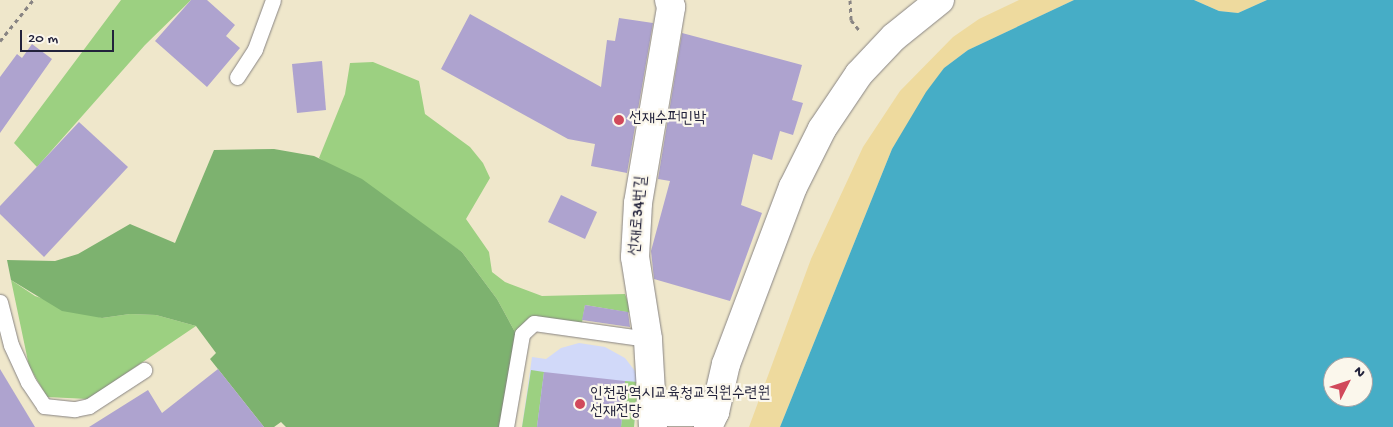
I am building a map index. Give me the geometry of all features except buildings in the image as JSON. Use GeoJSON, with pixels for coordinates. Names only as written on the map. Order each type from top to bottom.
{"type":"FeatureCollection","features":[{"type":"Feature","properties":{"kind":"street"},"geometry":{"type":"LineString","coordinates":[[653,420],[712,420],[726,364],[741,324],[793,187],[822,129],[859,74],[894,37],[940,0]]}},
{"type":"Feature","properties":{"kind":"street","name":"선재로34번길"},"geometry":{"type":"LineString","coordinates":[[653,420],[648,339],[635,257],[637,212],[670,3]]}},
{"type":"Feature","properties":{"kind":"lane"},"geometry":{"type":"LineString","coordinates":[[236,76],[255,49],[272,0]]}},
{"type":"Feature","properties":{"kind":"lane"},"geometry":{"type":"LineString","coordinates":[[0,302],[11,345],[28,382],[44,406],[75,409],[89,406],[144,370]]}},
{"type":"Feature","properties":{"kind":"lane"},"geometry":{"type":"LineString","coordinates":[[506,427],[522,334],[534,323],[648,339]]}},
{"type":"Feature","properties":{"kind":"path"},"geometry":{"type":"LineString","coordinates":[[0,41],[34,0]]}},
{"type":"Feature","properties":{"kind":"shaded area","name":"인천광역시교육청교직원수련원 선재전당"},"geometry":{"type":"Polygon","coordinates":[[[579,343],[605,347],[625,358],[635,371],[638,382],[634,427],[522,427],[532,357],[546,359],[561,348],[579,343]]]}},
{"type":"Feature","properties":{"kind":"green space"},"geometry":{"type":"Polygon","coordinates":[[[121,0],[191,0],[145,45],[37,167],[14,143],[121,0]]]}},
{"type":"Feature","properties":{"kind":"green space"},"geometry":{"type":"Polygon","coordinates":[[[373,62],[419,81],[425,114],[470,147],[483,163],[490,178],[466,219],[489,252],[492,272],[505,282],[542,296],[625,294],[632,313],[585,305],[581,329],[534,323],[521,343],[497,299],[462,252],[319,158],[345,94],[350,63],[373,62]]]}},
{"type":"Feature","properties":{"kind":"green space"},"geometry":{"type":"Polygon","coordinates":[[[274,149],[314,156],[362,179],[462,252],[497,299],[521,343],[506,427],[286,427],[281,422],[274,427],[264,427],[210,359],[216,353],[196,326],[156,315],[130,314],[102,318],[62,311],[11,280],[7,260],[55,261],[78,254],[130,224],[175,243],[214,150],[274,149]]]}},
{"type":"Feature","properties":{"kind":"green space"},"geometry":{"type":"Polygon","coordinates":[[[11,280],[35,296],[102,318],[130,314],[156,315],[196,326],[88,399],[47,397],[29,366],[11,280]]]}},
{"type":"Feature","properties":{"kind":"green space"},"geometry":{"type":"Polygon","coordinates":[[[531,370],[544,372],[537,427],[522,427],[531,370]]]}},
{"type":"Feature","properties":{"kind":"green space"},"geometry":{"type":"Polygon","coordinates":[[[625,381],[638,382],[634,427],[621,427],[625,381]]]}},
{"type":"Feature","properties":{"kind":"sand"},"geometry":{"type":"Polygon","coordinates":[[[1019,0],[1074,0],[968,50],[944,68],[892,149],[780,427],[749,427],[811,259],[863,147],[900,91],[953,37],[979,19],[1019,0]]]}},
{"type":"Feature","properties":{"kind":"sand"},"geometry":{"type":"Polygon","coordinates":[[[1194,0],[1267,0],[1238,13],[1219,11],[1194,0]]]}},
{"type":"Feature","properties":{"kind":"water"},"geometry":{"type":"Polygon","coordinates":[[[1074,0],[1194,0],[1219,11],[1238,13],[1267,0],[1393,0],[1393,427],[780,427],[892,149],[926,92],[944,68],[968,50],[1074,0]]]}},
{"type":"Feature","properties":{"kind":"place","name":"선재수퍼민박"},"geometry":{"type":"Point","coordinates":[619,120]}},
{"type":"Feature","properties":{"kind":"place","name":"인천광역시교육청교직원수련원 선재전당"},"geometry":{"type":"Point","coordinates":[580,404]}}]}
